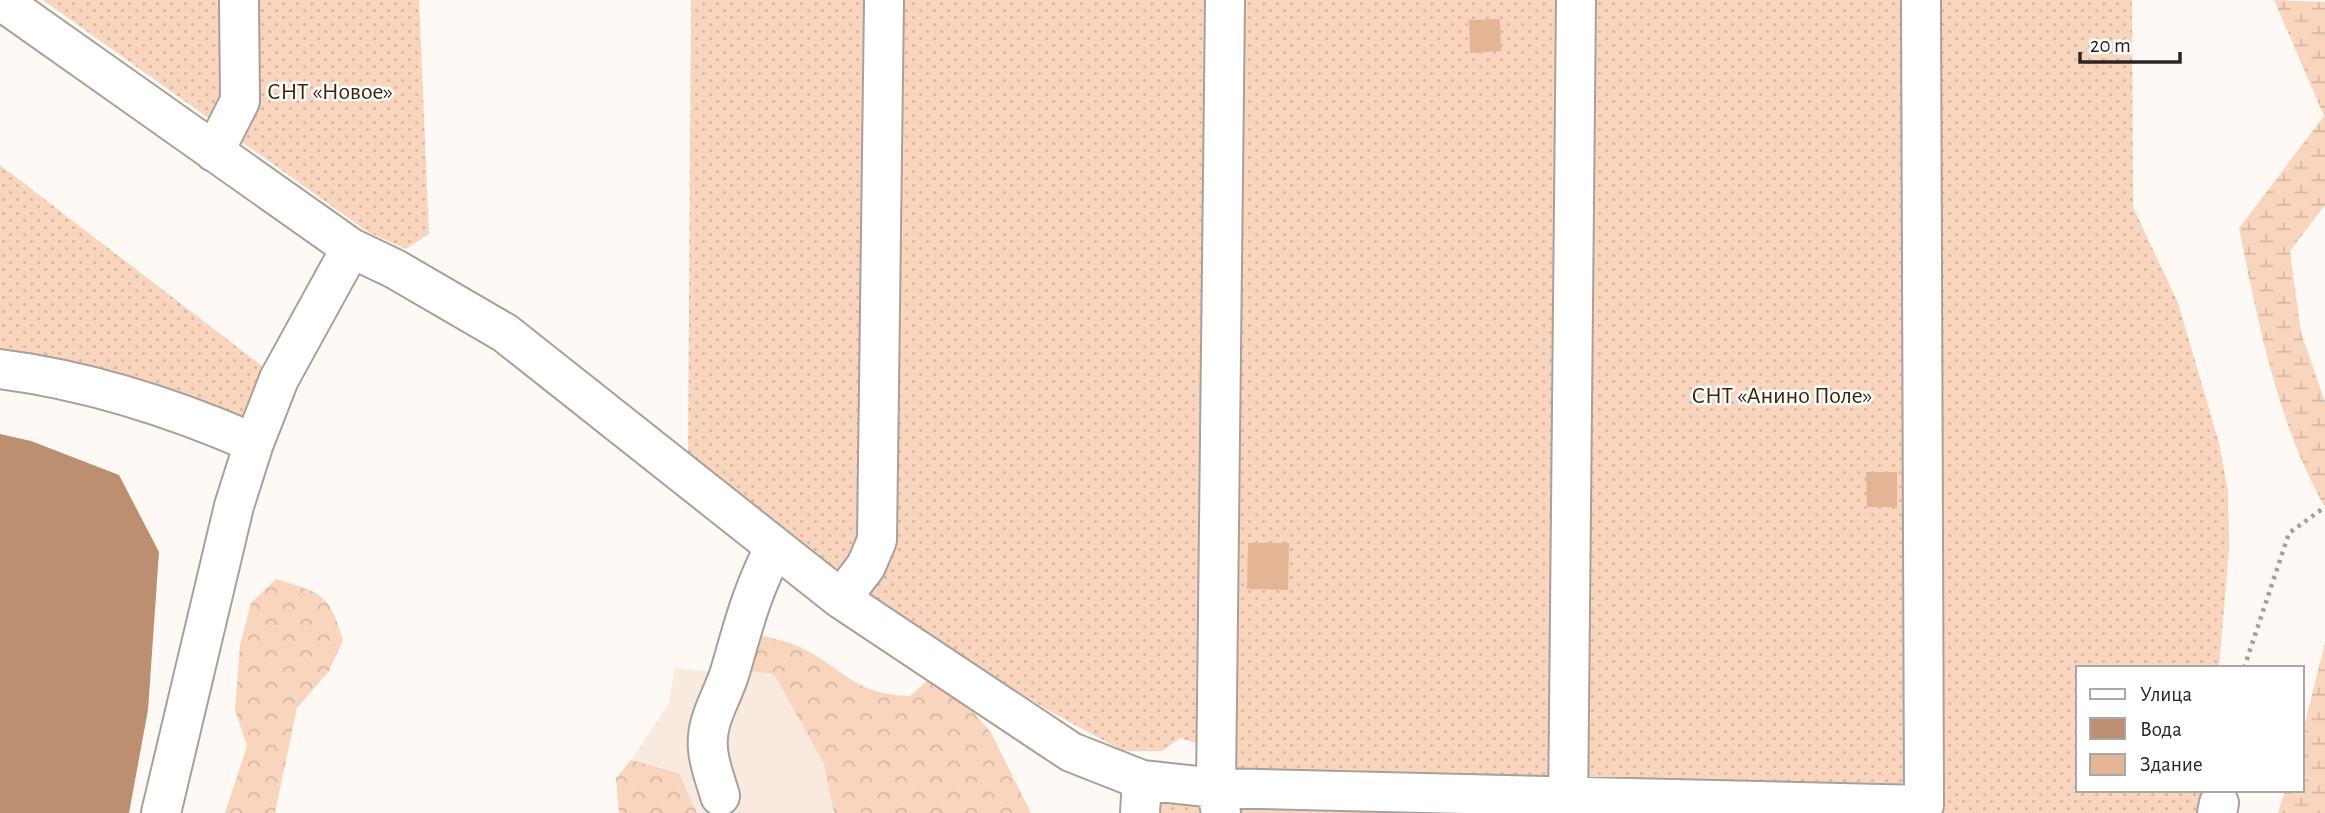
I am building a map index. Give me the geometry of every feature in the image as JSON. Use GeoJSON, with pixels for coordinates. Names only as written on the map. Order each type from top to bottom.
{"type":"FeatureCollection","features":[{"type":"Feature","properties":{"kind":"street"},"geometry":{"type":"LineString","coordinates":[[214,152],[240,102],[239,0]]}},
{"type":"Feature","properties":{"kind":"street"},"geometry":{"type":"LineString","coordinates":[[841,599],[866,566],[877,540],[884,0]]}},
{"type":"Feature","properties":{"kind":"street"},"geometry":{"type":"LineString","coordinates":[[1218,801],[1225,0]]}},
{"type":"Feature","properties":{"kind":"street"},"geometry":{"type":"LineString","coordinates":[[1567,805],[1576,0]]}},
{"type":"Feature","properties":{"kind":"street"},"geometry":{"type":"LineString","coordinates":[[0,1],[351,248],[395,269],[505,333],[841,599],[1141,797],[1218,801],[1567,805],[1924,805],[1921,0]]}},
{"type":"Feature","properties":{"kind":"street"},"geometry":{"type":"LineString","coordinates":[[161,813],[234,506],[254,443],[279,379],[351,248]]}},
{"type":"Feature","properties":{"kind":"street"},"geometry":{"type":"LineString","coordinates":[[0,369],[42,374],[201,420],[254,443]]}},
{"type":"Feature","properties":{"kind":"street"},"geometry":{"type":"LineString","coordinates":[[720,796],[708,749],[710,720],[729,674],[756,582],[775,547]]}},
{"type":"Feature","properties":{"kind":"path"},"geometry":{"type":"LineString","coordinates":[[2245,666],[2289,533],[2325,507]]}},
{"type":"Feature","properties":{"kind":"shaded area"},"geometry":{"type":"Polygon","coordinates":[[[675,668],[729,674],[744,671],[774,674],[825,764],[834,813],[697,813],[679,773],[631,760],[669,703],[675,668]]]}},
{"type":"Feature","properties":{"kind":"green space","name":"СНТ «Новое»"},"geometry":{"type":"Polygon","coordinates":[[[43,0],[419,0],[429,234],[406,249],[368,232],[43,0]]]}},
{"type":"Feature","properties":{"kind":"green space","name":"СНТ «Анино Поле»"},"geometry":{"type":"Polygon","coordinates":[[[691,0],[2132,0],[2133,207],[2178,303],[2219,443],[2228,491],[2229,549],[2219,666],[2076,666],[2076,792],[2208,792],[2206,813],[1931,813],[1237,777],[1230,754],[1180,738],[1162,751],[1123,751],[1053,713],[864,600],[688,459],[691,0]]]}},
{"type":"Feature","properties":{"kind":"green space"},"geometry":{"type":"Polygon","coordinates":[[[2274,0],[2325,2],[2325,205],[2290,251],[2301,333],[2325,402],[2325,507],[2308,475],[2282,407],[2262,335],[2239,228],[2324,116],[2274,0]]]}},
{"type":"Feature","properties":{"kind":"green space"},"geometry":{"type":"Polygon","coordinates":[[[0,165],[279,379],[254,443],[0,369],[0,165]]]}},
{"type":"Feature","properties":{"kind":"green space"},"geometry":{"type":"Polygon","coordinates":[[[276,579],[313,592],[328,603],[343,640],[329,671],[297,708],[275,813],[225,813],[247,746],[235,710],[240,645],[251,603],[276,579]]]}},
{"type":"Feature","properties":{"kind":"green space"},"geometry":{"type":"Polygon","coordinates":[[[759,635],[801,647],[854,681],[878,692],[910,696],[928,680],[948,684],[990,731],[1031,813],[834,813],[824,764],[774,674],[744,671],[759,635]]]}},
{"type":"Feature","properties":{"kind":"green space"},"geometry":{"type":"Polygon","coordinates":[[[2325,643],[2325,813],[2278,813],[2284,792],[2304,792],[2304,727],[2325,643]]]}},
{"type":"Feature","properties":{"kind":"green space"},"geometry":{"type":"Polygon","coordinates":[[[631,760],[679,773],[697,813],[619,813],[616,778],[631,760]]]}},
{"type":"Feature","properties":{"kind":"green space"},"geometry":{"type":"Polygon","coordinates":[[[1152,799],[1735,813],[1152,813],[1152,799]]]}},
{"type":"Feature","properties":{"kind":"water"},"geometry":{"type":"Polygon","coordinates":[[[0,434],[31,441],[119,475],[159,552],[148,710],[129,813],[0,813],[0,434]]]}},
{"type":"Feature","properties":{"kind":"building"},"geometry":{"type":"Polygon","coordinates":[[[1500,19],[1501,51],[1470,53],[1469,20],[1500,19]]]}},
{"type":"Feature","properties":{"kind":"building"},"geometry":{"type":"Polygon","coordinates":[[[1866,472],[1897,472],[1897,507],[1867,507],[1866,472]]]}},
{"type":"Feature","properties":{"kind":"building"},"geometry":{"type":"Polygon","coordinates":[[[1248,543],[1289,543],[1288,590],[1247,589],[1248,543]]]}}]}
